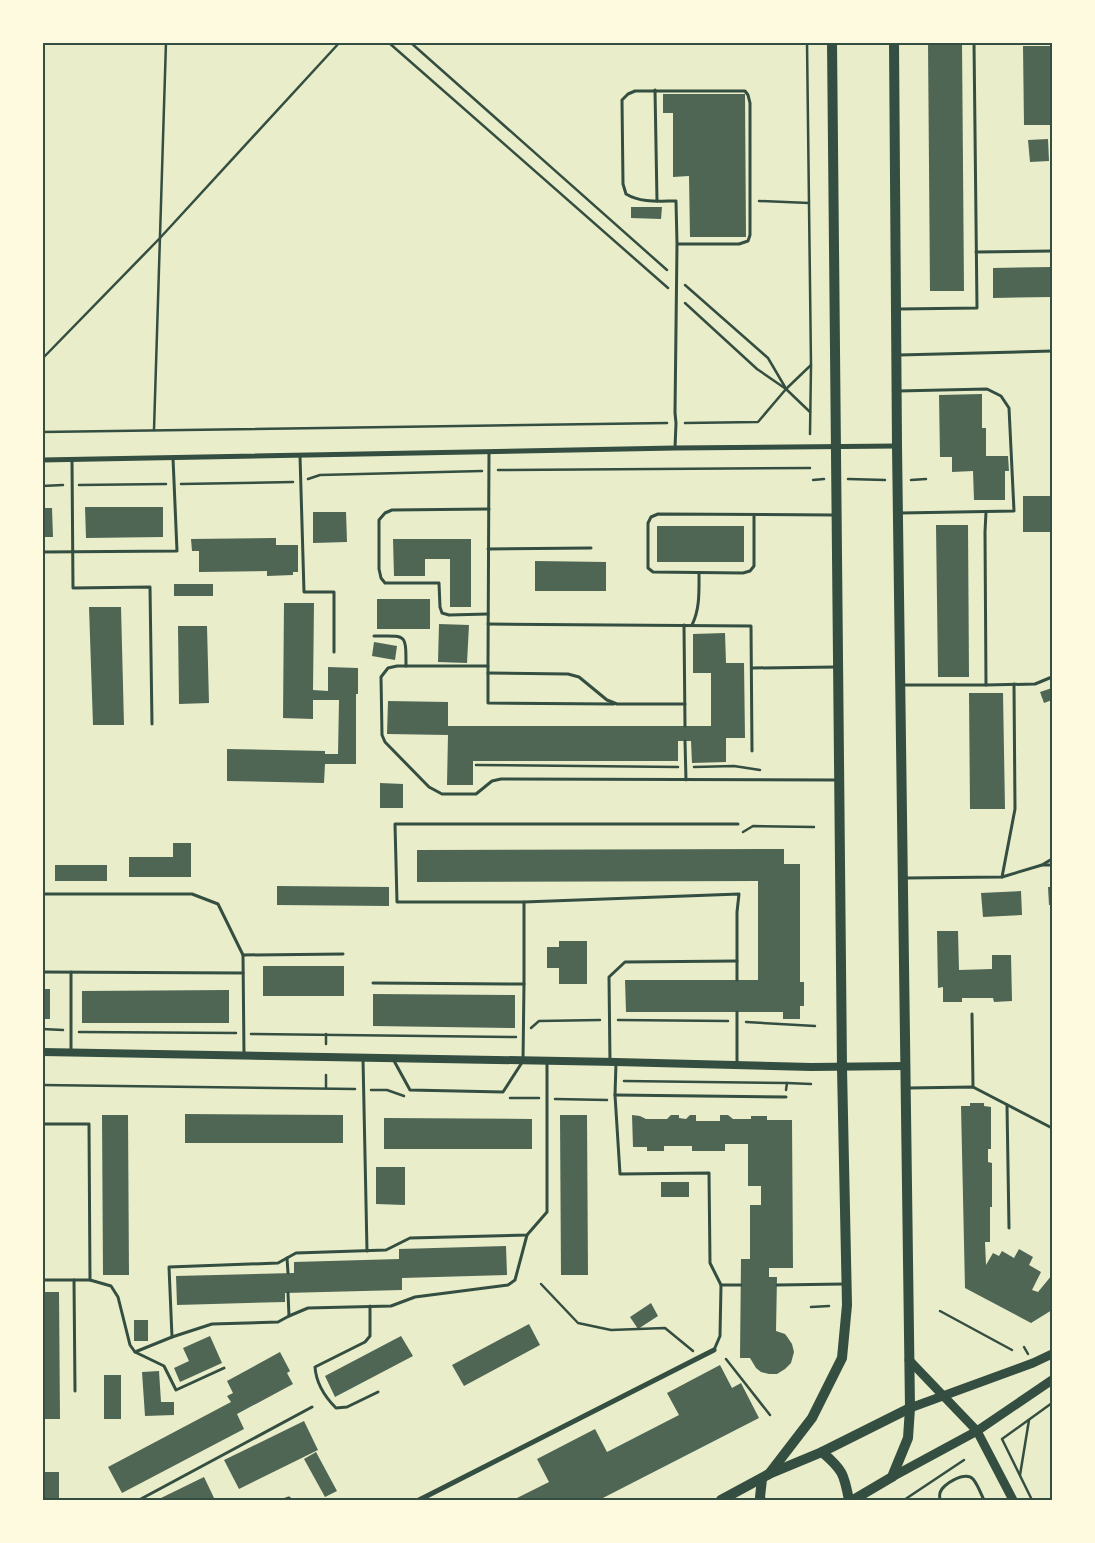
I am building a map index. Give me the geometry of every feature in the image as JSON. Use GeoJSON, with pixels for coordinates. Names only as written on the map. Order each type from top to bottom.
{"type":"FeatureCollection","features":[{"type":"Feature","properties":{"kind":"main road"},"geometry":{"type":"LineString","coordinates":[[762,1500],[760,1496],[765,1476],[812,1418],[842,1358],[847,1305],[842,1068],[837,515],[832,479],[836,447],[832,42]]}},
{"type":"Feature","properties":{"kind":"main road"},"geometry":{"type":"LineString","coordinates":[[892,1478],[908,1438],[910,1408],[897,480],[894,42]]}},
{"type":"Feature","properties":{"kind":"main road"},"geometry":{"type":"LineString","coordinates":[[721,1500],[765,1476],[822,1452],[910,1408],[1033,1363],[1052,1354]]}},
{"type":"Feature","properties":{"kind":"main road"},"geometry":{"type":"LineString","coordinates":[[909,1360],[977,1431],[1013,1500]]}},
{"type":"Feature","properties":{"kind":"main road"},"geometry":{"type":"LineString","coordinates":[[853,1500],[864,1498],[892,1478],[977,1431],[1052,1380]]}},
{"type":"Feature","properties":{"kind":"main road"},"geometry":{"type":"LineString","coordinates":[[822,1452],[838,1465],[845,1479],[848,1500]]}},
{"type":"Feature","properties":{"kind":"street"},"geometry":{"type":"LineString","coordinates":[[42,460],[675,448],[897,446]]}},
{"type":"Feature","properties":{"kind":"street"},"geometry":{"type":"LineString","coordinates":[[42,1052],[842,1068],[905,1066]]}},
{"type":"Feature","properties":{"kind":"street"},"geometry":{"type":"LineString","coordinates":[[419,1500],[714,1350]]}},
{"type":"Feature","properties":{"kind":"lane"},"geometry":{"type":"LineString","coordinates":[[896,309],[977,308],[974,42]]}},
{"type":"Feature","properties":{"kind":"lane"},"geometry":{"type":"LineString","coordinates":[[675,448],[676,201],[634,199],[626,194],[623,184],[622,100],[635,90],[745,91],[750,103],[750,235],[748,241],[738,244],[677,244]]}},
{"type":"Feature","properties":{"kind":"lane"},"geometry":{"type":"LineString","coordinates":[[656,90],[657,201]]}},
{"type":"Feature","properties":{"kind":"lane"},"geometry":{"type":"LineString","coordinates":[[976,252],[1052,251]]}},
{"type":"Feature","properties":{"kind":"lane"},"geometry":{"type":"LineString","coordinates":[[896,355],[1052,352]]}},
{"type":"Feature","properties":{"kind":"lane"},"geometry":{"type":"LineString","coordinates":[[896,391],[987,388],[1001,396],[1009,408],[1014,511],[898,513]]}},
{"type":"Feature","properties":{"kind":"lane"},"geometry":{"type":"LineString","coordinates":[[489,452],[488,703],[685,704]]}},
{"type":"Feature","properties":{"kind":"lane"},"geometry":{"type":"LineString","coordinates":[[300,455],[304,592],[334,592],[334,652]]}},
{"type":"Feature","properties":{"kind":"lane"},"geometry":{"type":"LineString","coordinates":[[42,552],[177,551],[173,458]]}},
{"type":"Feature","properties":{"kind":"lane"},"geometry":{"type":"LineString","coordinates":[[72,459],[73,588],[150,587],[152,724]]}},
{"type":"Feature","properties":{"kind":"lane"},"geometry":{"type":"LineString","coordinates":[[488,614],[449,615],[442,613],[440,607],[440,583],[385,583],[380,578],[379,570],[379,520],[385,513],[392,510],[489,509]]}},
{"type":"Feature","properties":{"kind":"lane"},"geometry":{"type":"LineString","coordinates":[[986,512],[986,685]]}},
{"type":"Feature","properties":{"kind":"lane"},"geometry":{"type":"LineString","coordinates":[[754,515],[754,566],[750,571],[743,573],[653,572],[648,568],[648,523],[651,517],[658,514],[837,515]]}},
{"type":"Feature","properties":{"kind":"lane"},"geometry":{"type":"LineString","coordinates":[[488,548],[591,548]]}},
{"type":"Feature","properties":{"kind":"lane"},"geometry":{"type":"LineString","coordinates":[[692,625],[698,607],[700,573]]}},
{"type":"Feature","properties":{"kind":"lane"},"geometry":{"type":"LineString","coordinates":[[488,624],[752,626],[752,752]]}},
{"type":"Feature","properties":{"kind":"lane"},"geometry":{"type":"LineString","coordinates":[[684,625],[685,726]]}},
{"type":"Feature","properties":{"kind":"lane"},"geometry":{"type":"LineString","coordinates":[[374,636],[400,636],[404,638],[406,643],[406,666]]}},
{"type":"Feature","properties":{"kind":"lane"},"geometry":{"type":"LineString","coordinates":[[488,666],[406,666],[388,668],[381,677],[382,735],[385,742],[434,791],[442,794],[476,794],[492,781],[500,779],[839,780]]}},
{"type":"Feature","properties":{"kind":"lane"},"geometry":{"type":"LineString","coordinates":[[752,668],[838,667]]}},
{"type":"Feature","properties":{"kind":"lane"},"geometry":{"type":"LineString","coordinates":[[488,673],[568,674],[579,677],[607,700],[617,704]]}},
{"type":"Feature","properties":{"kind":"lane"},"geometry":{"type":"LineString","coordinates":[[900,686],[1035,684],[1052,677]]}},
{"type":"Feature","properties":{"kind":"lane"},"geometry":{"type":"LineString","coordinates":[[1002,877],[1015,808],[1014,684]]}},
{"type":"Feature","properties":{"kind":"lane"},"geometry":{"type":"LineString","coordinates":[[685,741],[686,780]]}},
{"type":"Feature","properties":{"kind":"lane"},"geometry":{"type":"LineString","coordinates":[[737,980],[738,894],[524,902],[397,902],[395,824],[738,824]]}},
{"type":"Feature","properties":{"kind":"lane"},"geometry":{"type":"LineString","coordinates":[[902,878],[1002,877],[1042,865],[1052,859]]}},
{"type":"Feature","properties":{"kind":"lane"},"geometry":{"type":"LineString","coordinates":[[1042,865],[1052,865]]}},
{"type":"Feature","properties":{"kind":"lane"},"geometry":{"type":"LineString","coordinates":[[42,894],[192,894],[218,904],[243,954],[244,1056]]}},
{"type":"Feature","properties":{"kind":"lane"},"geometry":{"type":"LineString","coordinates":[[392,1058],[410,1090],[503,1092],[523,1061],[524,902]]}},
{"type":"Feature","properties":{"kind":"lane"},"geometry":{"type":"LineString","coordinates":[[243,954],[343,954]]}},
{"type":"Feature","properties":{"kind":"lane"},"geometry":{"type":"LineString","coordinates":[[714,1350],[720,1336],[721,1285],[710,1263],[709,1173],[620,1174],[609,977],[625,962],[737,961]]}},
{"type":"Feature","properties":{"kind":"lane"},"geometry":{"type":"LineString","coordinates":[[42,972],[243,973]]}},
{"type":"Feature","properties":{"kind":"lane"},"geometry":{"type":"LineString","coordinates":[[71,972],[71,1053]]}},
{"type":"Feature","properties":{"kind":"lane"},"geometry":{"type":"LineString","coordinates":[[373,983],[524,984]]}},
{"type":"Feature","properties":{"kind":"lane"},"geometry":{"type":"LineString","coordinates":[[737,1012],[737,1066]]}},
{"type":"Feature","properties":{"kind":"lane"},"geometry":{"type":"LineString","coordinates":[[972,1014],[973,1087]]}},
{"type":"Feature","properties":{"kind":"lane"},"geometry":{"type":"LineString","coordinates":[[363,1058],[367,1251]]}},
{"type":"Feature","properties":{"kind":"lane"},"geometry":{"type":"LineString","coordinates":[[135,1352],[212,1324],[278,1322],[308,1308],[391,1306],[415,1297],[508,1285],[515,1280],[528,1235],[547,1212],[547,1061]]}},
{"type":"Feature","properties":{"kind":"lane"},"geometry":{"type":"LineString","coordinates":[[906,1088],[973,1087],[1052,1128]]}},
{"type":"Feature","properties":{"kind":"lane"},"geometry":{"type":"LineString","coordinates":[[616,1095],[786,1097]]}},
{"type":"Feature","properties":{"kind":"lane"},"geometry":{"type":"LineString","coordinates":[[1008,1105],[1009,1228]]}},
{"type":"Feature","properties":{"kind":"lane"},"geometry":{"type":"LineString","coordinates":[[42,1124],[89,1124],[90,1280]]}},
{"type":"Feature","properties":{"kind":"lane"},"geometry":{"type":"LineString","coordinates":[[172,1337],[169,1266],[278,1263],[296,1253],[386,1250],[410,1238],[528,1235]]}},
{"type":"Feature","properties":{"kind":"lane"},"geometry":{"type":"LineString","coordinates":[[287,1258],[288,1273]]}},
{"type":"Feature","properties":{"kind":"lane"},"geometry":{"type":"LineString","coordinates":[[42,1280],[90,1280],[110,1286],[118,1297],[130,1345],[135,1352],[164,1366],[176,1390],[224,1368]]}},
{"type":"Feature","properties":{"kind":"lane"},"geometry":{"type":"LineString","coordinates":[[74,1280],[75,1391]]}},
{"type":"Feature","properties":{"kind":"lane"},"geometry":{"type":"LineString","coordinates":[[777,1285],[847,1284]]}},
{"type":"Feature","properties":{"kind":"lane"},"geometry":{"type":"LineString","coordinates":[[721,1285],[741,1286]]}},
{"type":"Feature","properties":{"kind":"lane"},"geometry":{"type":"LineString","coordinates":[[288,1293],[289,1316]]}},
{"type":"Feature","properties":{"kind":"lane"},"geometry":{"type":"LineString","coordinates":[[370,1306],[370,1336],[365,1342],[315,1367],[316,1376],[328,1400],[336,1408],[346,1407],[378,1392]]}},
{"type":"Feature","properties":{"kind":"lane"},"geometry":{"type":"LineString","coordinates":[[139,1500],[312,1407]]}},
{"type":"Feature","properties":{"kind":"lane"},"geometry":{"type":"LineString","coordinates":[[940,1500],[940,1493],[943,1487],[962,1476],[972,1479],[984,1500]]}},
{"type":"Feature","properties":{"kind":"lane"},"geometry":{"type":"LineString","coordinates":[[283,1500],[289,1498],[291,1500]]}},
{"type":"Feature","properties":{"kind":"path"},"geometry":{"type":"LineString","coordinates":[[154,430],[166,42]]}},
{"type":"Feature","properties":{"kind":"path"},"geometry":{"type":"LineString","coordinates":[[42,358],[160,238],[340,42]]}},
{"type":"Feature","properties":{"kind":"path"},"geometry":{"type":"LineString","coordinates":[[388,42],[676,295],[757,369],[786,389],[810,412]]}},
{"type":"Feature","properties":{"kind":"path"},"geometry":{"type":"LineString","coordinates":[[410,42],[768,358],[786,389]]}},
{"type":"Feature","properties":{"kind":"path"},"geometry":{"type":"LineString","coordinates":[[807,42],[811,365],[810,434]]}},
{"type":"Feature","properties":{"kind":"path"},"geometry":{"type":"LineString","coordinates":[[750,201],[809,203]]}},
{"type":"Feature","properties":{"kind":"path"},"geometry":{"type":"LineString","coordinates":[[42,432],[758,422],[786,389],[811,365]]}},
{"type":"Feature","properties":{"kind":"path"},"geometry":{"type":"LineString","coordinates":[[496,470],[810,468]]}},
{"type":"Feature","properties":{"kind":"path"},"geometry":{"type":"LineString","coordinates":[[301,482],[320,475],[481,471]]}},
{"type":"Feature","properties":{"kind":"path"},"geometry":{"type":"LineString","coordinates":[[911,480],[926,479]]}},
{"type":"Feature","properties":{"kind":"path"},"geometry":{"type":"LineString","coordinates":[[813,480],[897,480]]}},
{"type":"Feature","properties":{"kind":"path"},"geometry":{"type":"LineString","coordinates":[[476,765],[734,766],[762,770]]}},
{"type":"Feature","properties":{"kind":"path"},"geometry":{"type":"LineString","coordinates":[[752,826],[814,827]]}},
{"type":"Feature","properties":{"kind":"path"},"geometry":{"type":"LineString","coordinates":[[42,1029],[244,1034],[516,1036],[523,1034],[540,1021],[738,1021],[815,1026]]}},
{"type":"Feature","properties":{"kind":"path"},"geometry":{"type":"LineString","coordinates":[[326,1034],[326,1044]]}},
{"type":"Feature","properties":{"kind":"path"},"geometry":{"type":"LineString","coordinates":[[326,1075],[326,1088]]}},
{"type":"Feature","properties":{"kind":"path"},"geometry":{"type":"LineString","coordinates":[[525,1098],[607,1100],[616,1081],[811,1084]]}},
{"type":"Feature","properties":{"kind":"path"},"geometry":{"type":"LineString","coordinates":[[786,1091],[787,1083]]}},
{"type":"Feature","properties":{"kind":"path"},"geometry":{"type":"LineString","coordinates":[[42,1085],[355,1089]]}},
{"type":"Feature","properties":{"kind":"path"},"geometry":{"type":"LineString","coordinates":[[542,1284],[578,1323],[611,1330],[665,1328],[700,1357]]}},
{"type":"Feature","properties":{"kind":"path"},"geometry":{"type":"LineString","coordinates":[[811,1307],[829,1306]]}},
{"type":"Feature","properties":{"kind":"path"},"geometry":{"type":"LineString","coordinates":[[940,1311],[1012,1350]]}},
{"type":"Feature","properties":{"kind":"path"},"geometry":{"type":"LineString","coordinates":[[1024,1347],[1029,1355]]}},
{"type":"Feature","properties":{"kind":"path"},"geometry":{"type":"LineString","coordinates":[[726,1359],[770,1415]]}},
{"type":"Feature","properties":{"kind":"path"},"geometry":{"type":"LineString","coordinates":[[1032,1500],[1002,1439],[1052,1404]]}},
{"type":"Feature","properties":{"kind":"path"},"geometry":{"type":"LineString","coordinates":[[1020,1475],[1029,1420]]}},
{"type":"Feature","properties":{"kind":"path"},"geometry":{"type":"LineString","coordinates":[[904,1500],[964,1460]]}},
{"type":"Feature","properties":{"kind":"building"},"geometry":{"type":"Polygon","coordinates":[[[928,42],[962,42],[964,291],[930,291],[928,42]]]}},
{"type":"Feature","properties":{"kind":"building"},"geometry":{"type":"Polygon","coordinates":[[[1023,46],[1052,46],[1052,125],[1024,125],[1023,46]]]}},
{"type":"Feature","properties":{"kind":"building"},"geometry":{"type":"Polygon","coordinates":[[[663,94],[745,94],[746,237],[690,237],[689,176],[673,177],[673,113],[663,113],[663,94]]]}},
{"type":"Feature","properties":{"kind":"building"},"geometry":{"type":"Polygon","coordinates":[[[1048,139],[1049,161],[1030,162],[1028,140],[1048,139]]]}},
{"type":"Feature","properties":{"kind":"building"},"geometry":{"type":"Polygon","coordinates":[[[631,207],[662,207],[661,219],[631,218],[631,207]]]}},
{"type":"Feature","properties":{"kind":"building"},"geometry":{"type":"Polygon","coordinates":[[[1052,267],[1052,297],[993,298],[993,268],[1052,267]]]}},
{"type":"Feature","properties":{"kind":"building"},"geometry":{"type":"Polygon","coordinates":[[[982,394],[982,428],[986,428],[986,456],[1008,456],[1009,471],[1005,471],[1005,500],[974,500],[973,471],[952,472],[952,457],[940,457],[939,395],[982,394]]]}},
{"type":"Feature","properties":{"kind":"building"},"geometry":{"type":"Polygon","coordinates":[[[1023,496],[1052,496],[1052,535],[1050,532],[1023,532],[1023,496]]]}},
{"type":"Feature","properties":{"kind":"building"},"geometry":{"type":"Polygon","coordinates":[[[85,507],[163,507],[163,537],[86,538],[85,507]]]}},
{"type":"Feature","properties":{"kind":"building"},"geometry":{"type":"Polygon","coordinates":[[[42,508],[52,508],[53,537],[42,537],[42,508]]]}},
{"type":"Feature","properties":{"kind":"building"},"geometry":{"type":"Polygon","coordinates":[[[313,512],[346,512],[347,542],[313,543],[313,512]]]}},
{"type":"Feature","properties":{"kind":"building"},"geometry":{"type":"Polygon","coordinates":[[[936,525],[968,525],[969,677],[938,677],[936,525]]]}},
{"type":"Feature","properties":{"kind":"building"},"geometry":{"type":"Polygon","coordinates":[[[657,526],[744,526],[744,562],[657,562],[657,526]]]}},
{"type":"Feature","properties":{"kind":"building"},"geometry":{"type":"Polygon","coordinates":[[[276,538],[276,545],[298,545],[298,572],[293,572],[293,575],[267,576],[267,571],[199,572],[199,551],[192,551],[191,539],[276,538]]]}},
{"type":"Feature","properties":{"kind":"building"},"geometry":{"type":"Polygon","coordinates":[[[393,539],[471,539],[471,607],[450,607],[450,559],[425,559],[425,576],[394,576],[393,539]]]}},
{"type":"Feature","properties":{"kind":"building"},"geometry":{"type":"Polygon","coordinates":[[[535,561],[606,562],[606,591],[535,591],[535,561]]]}},
{"type":"Feature","properties":{"kind":"building"},"geometry":{"type":"Polygon","coordinates":[[[174,584],[213,584],[213,596],[174,596],[174,584]]]}},
{"type":"Feature","properties":{"kind":"building"},"geometry":{"type":"Polygon","coordinates":[[[377,599],[430,599],[430,629],[377,629],[377,599]]]}},
{"type":"Feature","properties":{"kind":"building"},"geometry":{"type":"Polygon","coordinates":[[[284,603],[314,603],[313,690],[328,691],[328,667],[358,668],[356,764],[325,764],[324,783],[227,781],[227,749],[325,751],[325,754],[338,754],[339,700],[313,700],[313,719],[283,718],[284,603]]]}},
{"type":"Feature","properties":{"kind":"building"},"geometry":{"type":"Polygon","coordinates":[[[89,607],[121,607],[124,725],[93,725],[89,607]]]}},
{"type":"Feature","properties":{"kind":"building"},"geometry":{"type":"Polygon","coordinates":[[[439,624],[469,625],[467,663],[438,662],[439,624]]]}},
{"type":"Feature","properties":{"kind":"building"},"geometry":{"type":"Polygon","coordinates":[[[178,626],[207,626],[209,703],[179,704],[178,626]]]}},
{"type":"Feature","properties":{"kind":"building"},"geometry":{"type":"Polygon","coordinates":[[[725,633],[726,663],[744,663],[745,738],[726,738],[726,762],[692,763],[691,741],[678,741],[678,761],[473,761],[473,785],[447,785],[448,735],[387,734],[388,701],[448,702],[448,726],[711,726],[711,673],[693,673],[693,634],[725,633]]]}},
{"type":"Feature","properties":{"kind":"building"},"geometry":{"type":"Polygon","coordinates":[[[374,642],[397,646],[395,660],[372,656],[374,642]]]}},
{"type":"Feature","properties":{"kind":"building"},"geometry":{"type":"Polygon","coordinates":[[[1052,688],[1052,700],[1044,703],[1040,692],[1052,688]]]}},
{"type":"Feature","properties":{"kind":"building"},"geometry":{"type":"Polygon","coordinates":[[[969,693],[1003,693],[1005,809],[970,809],[969,693]]]}},
{"type":"Feature","properties":{"kind":"building"},"geometry":{"type":"Polygon","coordinates":[[[380,783],[403,784],[403,808],[380,808],[380,783]]]}},
{"type":"Feature","properties":{"kind":"building"},"geometry":{"type":"Polygon","coordinates":[[[173,843],[191,843],[191,877],[129,877],[129,857],[173,857],[173,843]]]}},
{"type":"Feature","properties":{"kind":"building"},"geometry":{"type":"Polygon","coordinates":[[[784,849],[784,864],[800,864],[800,982],[804,982],[804,1006],[800,1006],[800,1019],[783,1019],[783,1012],[626,1012],[625,980],[758,980],[758,881],[417,882],[417,850],[784,849]]]}},
{"type":"Feature","properties":{"kind":"building"},"geometry":{"type":"Polygon","coordinates":[[[55,865],[107,865],[107,881],[55,881],[55,865]]]}},
{"type":"Feature","properties":{"kind":"building"},"geometry":{"type":"Polygon","coordinates":[[[277,886],[389,887],[389,906],[277,905],[277,886]]]}},
{"type":"Feature","properties":{"kind":"building"},"geometry":{"type":"Polygon","coordinates":[[[1048,887],[1052,887],[1052,905],[1049,905],[1048,887]]]}},
{"type":"Feature","properties":{"kind":"building"},"geometry":{"type":"Polygon","coordinates":[[[1021,891],[1022,915],[983,917],[981,893],[1021,891]]]}},
{"type":"Feature","properties":{"kind":"building"},"geometry":{"type":"Polygon","coordinates":[[[937,931],[958,931],[959,970],[992,969],[992,955],[1011,955],[1012,1001],[994,1002],[993,998],[962,998],[962,1002],[943,1002],[943,987],[938,988],[937,931]]]}},
{"type":"Feature","properties":{"kind":"building"},"geometry":{"type":"Polygon","coordinates":[[[559,941],[587,941],[587,984],[559,984],[559,968],[547,968],[547,947],[559,947],[559,941]]]}},
{"type":"Feature","properties":{"kind":"building"},"geometry":{"type":"Polygon","coordinates":[[[263,966],[344,966],[344,996],[263,996],[263,966]]]}},
{"type":"Feature","properties":{"kind":"building"},"geometry":{"type":"Polygon","coordinates":[[[42,989],[50,989],[50,1019],[42,1019],[42,989]]]}},
{"type":"Feature","properties":{"kind":"building"},"geometry":{"type":"Polygon","coordinates":[[[229,990],[229,1023],[82,1023],[82,991],[229,990]]]}},
{"type":"Feature","properties":{"kind":"building"},"geometry":{"type":"Polygon","coordinates":[[[373,994],[515,995],[515,1028],[373,1026],[373,994]]]}},
{"type":"Feature","properties":{"kind":"building"},"geometry":{"type":"Polygon","coordinates":[[[970,1103],[984,1103],[984,1106],[991,1107],[991,1149],[988,1149],[988,1162],[992,1163],[992,1207],[990,1207],[990,1242],[985,1242],[986,1265],[993,1253],[999,1256],[1002,1251],[1014,1258],[1019,1249],[1033,1257],[1029,1265],[1041,1272],[1032,1290],[1038,1292],[1052,1275],[1052,1310],[1031,1323],[965,1288],[961,1106],[970,1106],[970,1103]]]}},
{"type":"Feature","properties":{"kind":"building"},"geometry":{"type":"Polygon","coordinates":[[[185,1114],[343,1115],[343,1143],[185,1143],[185,1114]]]}},
{"type":"Feature","properties":{"kind":"building"},"geometry":{"type":"Polygon","coordinates":[[[102,1115],[128,1115],[129,1275],[103,1275],[102,1115]]]}},
{"type":"Feature","properties":{"kind":"building"},"geometry":{"type":"Polygon","coordinates":[[[560,1115],[587,1115],[588,1275],[561,1275],[560,1115]]]}},
{"type":"Feature","properties":{"kind":"building"},"geometry":{"type":"Polygon","coordinates":[[[632,1115],[646,1119],[667,1119],[671,1115],[679,1115],[679,1118],[686,1119],[690,1115],[696,1115],[696,1121],[720,1121],[720,1115],[728,1115],[733,1119],[751,1119],[751,1116],[767,1116],[767,1120],[792,1120],[793,1268],[769,1268],[769,1277],[777,1277],[776,1331],[785,1334],[792,1344],[794,1352],[791,1363],[777,1374],[761,1372],[750,1358],[740,1358],[741,1259],[750,1259],[750,1205],[761,1205],[761,1186],[748,1186],[748,1144],[725,1144],[725,1151],[692,1151],[692,1146],[664,1146],[664,1151],[647,1151],[647,1147],[633,1147],[632,1115]]]}},
{"type":"Feature","properties":{"kind":"building"},"geometry":{"type":"Polygon","coordinates":[[[384,1118],[532,1119],[532,1149],[384,1149],[384,1118]]]}},
{"type":"Feature","properties":{"kind":"building"},"geometry":{"type":"Polygon","coordinates":[[[376,1167],[405,1167],[405,1205],[376,1204],[376,1167]]]}},
{"type":"Feature","properties":{"kind":"building"},"geometry":{"type":"Polygon","coordinates":[[[661,1182],[689,1182],[689,1197],[661,1197],[661,1182]]]}},
{"type":"Feature","properties":{"kind":"building"},"geometry":{"type":"Polygon","coordinates":[[[506,1246],[507,1275],[402,1278],[402,1290],[285,1293],[285,1302],[177,1305],[176,1276],[294,1273],[294,1262],[399,1259],[399,1249],[506,1246]]]}},
{"type":"Feature","properties":{"kind":"building"},"geometry":{"type":"Polygon","coordinates":[[[42,1292],[59,1292],[60,1419],[42,1419],[42,1292]]]}},
{"type":"Feature","properties":{"kind":"building"},"geometry":{"type":"Polygon","coordinates":[[[651,1303],[658,1316],[638,1329],[630,1317],[651,1303]]]}},
{"type":"Feature","properties":{"kind":"building"},"geometry":{"type":"Polygon","coordinates":[[[134,1320],[148,1320],[148,1341],[134,1341],[134,1320]]]}},
{"type":"Feature","properties":{"kind":"building"},"geometry":{"type":"Polygon","coordinates":[[[529,1324],[540,1345],[464,1386],[452,1365],[529,1324]]]}},
{"type":"Feature","properties":{"kind":"building"},"geometry":{"type":"Polygon","coordinates":[[[210,1336],[222,1363],[180,1382],[174,1368],[189,1361],[183,1348],[210,1336]]]}},
{"type":"Feature","properties":{"kind":"building"},"geometry":{"type":"Polygon","coordinates":[[[401,1336],[413,1356],[335,1397],[325,1376],[401,1336]]]}},
{"type":"Feature","properties":{"kind":"building"},"geometry":{"type":"Polygon","coordinates":[[[280,1352],[290,1371],[287,1373],[293,1384],[237,1414],[244,1429],[122,1493],[108,1467],[231,1402],[227,1396],[233,1393],[227,1381],[280,1352]]]}},
{"type":"Feature","properties":{"kind":"building"},"geometry":{"type":"Polygon","coordinates":[[[720,1365],[732,1388],[741,1383],[759,1418],[599,1500],[513,1500],[549,1482],[537,1459],[595,1429],[607,1452],[679,1415],[667,1393],[720,1365]]]}},
{"type":"Feature","properties":{"kind":"building"},"geometry":{"type":"Polygon","coordinates":[[[159,1371],[161,1402],[174,1402],[174,1415],[145,1416],[142,1372],[159,1371]]]}},
{"type":"Feature","properties":{"kind":"building"},"geometry":{"type":"Polygon","coordinates":[[[104,1375],[121,1375],[121,1419],[104,1419],[104,1375]]]}},
{"type":"Feature","properties":{"kind":"building"},"geometry":{"type":"Polygon","coordinates":[[[304,1421],[318,1450],[239,1489],[224,1460],[304,1421]]]}},
{"type":"Feature","properties":{"kind":"building"},"geometry":{"type":"Polygon","coordinates":[[[316,1452],[337,1491],[325,1497],[304,1459],[316,1452]]]}},
{"type":"Feature","properties":{"kind":"building"},"geometry":{"type":"Polygon","coordinates":[[[42,1472],[59,1472],[59,1500],[42,1500],[42,1472]]]}},
{"type":"Feature","properties":{"kind":"building"},"geometry":{"type":"Polygon","coordinates":[[[204,1477],[215,1500],[163,1500],[161,1498],[204,1477]]]}}]}
